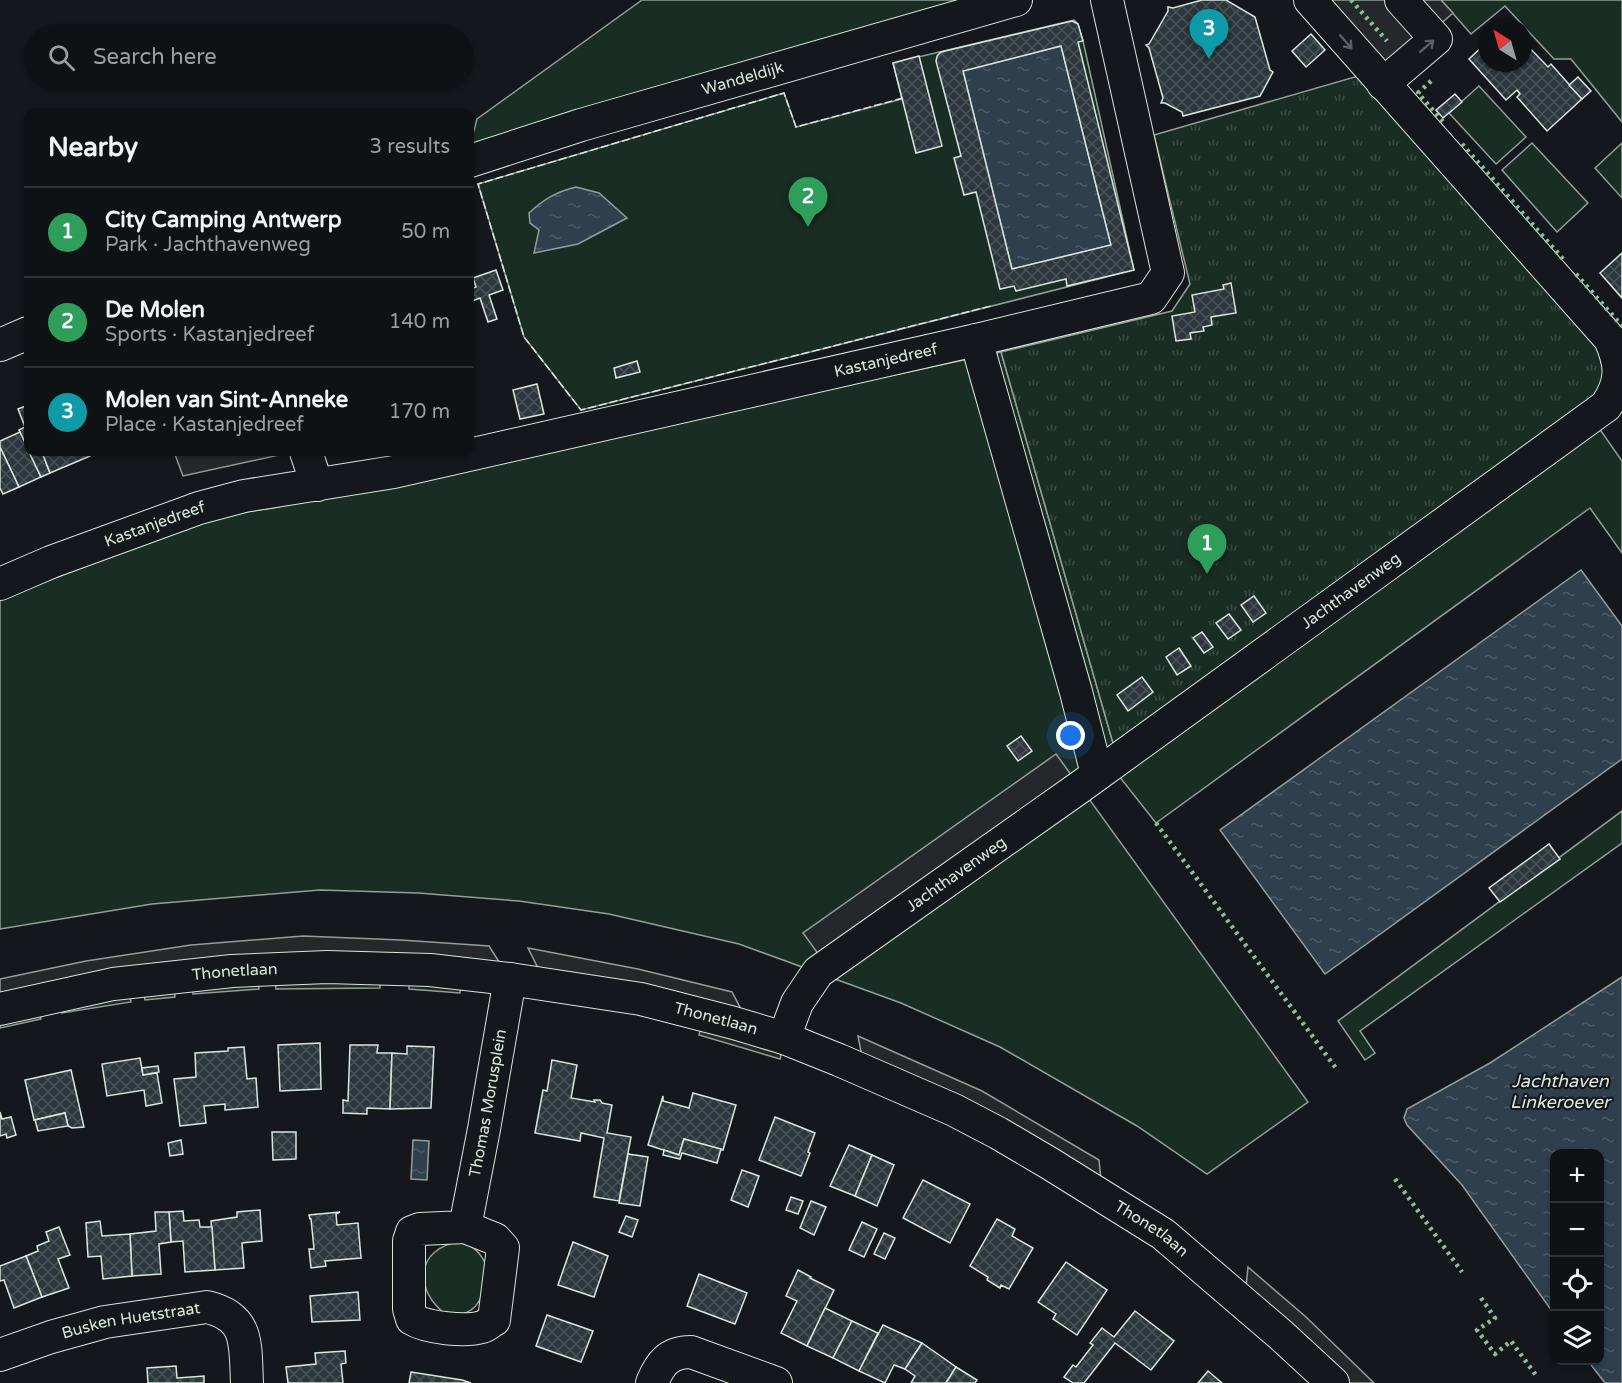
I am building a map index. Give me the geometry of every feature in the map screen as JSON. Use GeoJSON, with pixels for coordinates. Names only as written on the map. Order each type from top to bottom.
{"type":"FeatureCollection","features":[{"type":"Feature","properties":{"kind":"street","name":"Wandeldijk"},"geometry":{"type":"LineString","coordinates":[[474,160],[581,125],[1016,0]]}},
{"type":"Feature","properties":{"kind":"street","name":"Kastanjedreef"},"geometry":{"type":"LineString","coordinates":[[474,454],[1151,298],[1168,273],[1107,0]]}},
{"type":"Feature","properties":{"kind":"street","name":"Jachthavenweg"},"geometry":{"type":"LineString","coordinates":[[784,1038],[797,1003],[818,972],[1097,774],[1605,406],[1617,391],[1622,372],[1619,354],[1610,339],[1310,0]]}},
{"type":"Feature","properties":{"kind":"street"},"geometry":{"type":"LineString","coordinates":[[1383,84],[1436,39],[1401,0]]}},
{"type":"Feature","properties":{"kind":"street"},"geometry":{"type":"LineString","coordinates":[[0,345],[24,335]]}},
{"type":"Feature","properties":{"kind":"street"},"geometry":{"type":"LineString","coordinates":[[976,340],[1097,774]]}},
{"type":"Feature","properties":{"kind":"street"},"geometry":{"type":"LineString","coordinates":[[307,456],[317,485]]}},
{"type":"Feature","properties":{"kind":"street","name":"Kastanjedreef"},"geometry":{"type":"LineString","coordinates":[[0,584],[51,562],[199,507],[244,496],[394,472],[465,456]]}},
{"type":"Feature","properties":{"kind":"street","name":"Thonetlaan"},"geometry":{"type":"LineString","coordinates":[[0,1009],[113,984],[232,971],[348,968],[430,970],[510,979],[641,999],[784,1038],[849,1064],[971,1119],[1008,1138],[1110,1200],[1163,1234],[1281,1335],[1333,1383]]}},
{"type":"Feature","properties":{"kind":"street","name":"Thomas Morusplein"},"geometry":{"type":"LineString","coordinates":[[465,1227],[510,979]]}},
{"type":"Feature","properties":{"kind":"street","name":"Busken Huetstraat"},"geometry":{"type":"LineString","coordinates":[[0,1355],[51,1337],[105,1322],[207,1307],[233,1318],[241,1331],[245,1348],[247,1383]]}},
{"type":"Feature","properties":{"kind":"street"},"geometry":{"type":"LineString","coordinates":[[655,1375],[669,1356],[679,1352],[692,1352],[776,1383]]}},
{"type":"Feature","properties":{"kind":"green space"},"geometry":{"type":"Polygon","coordinates":[[[642,0],[971,0],[474,145],[477,119],[642,0]]]}},
{"type":"Feature","properties":{"kind":"green space"},"geometry":{"type":"Polygon","coordinates":[[[1441,0],[1622,0],[1622,122],[1571,59],[1554,59],[1532,35],[1532,18],[1516,18],[1505,6],[1490,18],[1478,18],[1478,28],[1471,34],[1441,0]]]}},
{"type":"Feature","properties":{"kind":"green space"},"geometry":{"type":"Polygon","coordinates":[[[1074,20],[1078,24],[1083,41],[1134,270],[581,410],[524,337],[478,184],[784,93],[796,127],[902,99],[893,63],[1074,20]]]}},
{"type":"Feature","properties":{"kind":"green space"},"geometry":{"type":"Polygon","coordinates":[[[1358,76],[1600,348],[1603,380],[1584,406],[1113,743],[1001,352],[1172,311],[1190,284],[1154,135],[1358,76]]]}},
{"type":"Feature","properties":{"kind":"green space"},"geometry":{"type":"Polygon","coordinates":[[[1479,86],[1526,137],[1496,164],[1449,113],[1479,86]]]}},
{"type":"Feature","properties":{"kind":"green space"},"geometry":{"type":"Polygon","coordinates":[[[1532,143],[1588,203],[1557,232],[1502,170],[1532,143]]]}},
{"type":"Feature","properties":{"kind":"green space"},"geometry":{"type":"Polygon","coordinates":[[[1622,143],[1622,198],[1595,168],[1622,143]]]}},
{"type":"Feature","properties":{"kind":"green space"},"geometry":{"type":"Polygon","coordinates":[[[1001,352],[1113,743],[1119,775],[1599,428],[1622,461],[1622,553],[1590,508],[1156,823],[1119,776],[1089,799],[1308,1102],[1207,1174],[1137,1126],[1000,1047],[901,1003],[739,944],[609,914],[519,901],[418,893],[320,890],[152,904],[0,929],[0,600],[206,518],[273,508],[1001,352]]]}},
{"type":"Feature","properties":{"kind":"green space"},"geometry":{"type":"Polygon","coordinates":[[[1622,811],[1622,843],[1360,1031],[1375,1053],[1365,1060],[1338,1021],[1622,811]]]}},
{"type":"Feature","properties":{"kind":"green space"},"geometry":{"type":"Polygon","coordinates":[[[462,1241],[474,1248],[483,1259],[486,1279],[479,1301],[471,1310],[463,1314],[448,1316],[436,1306],[428,1294],[424,1283],[424,1271],[427,1261],[435,1252],[446,1245],[462,1241]]]}},
{"type":"Feature","properties":{"kind":"shaded area"},"geometry":{"type":"Polygon","coordinates":[[[1310,0],[1441,0],[1453,13],[1378,79],[1310,0]]]}},
{"type":"Feature","properties":{"kind":"shaded area"},"geometry":{"type":"Polygon","coordinates":[[[176,456],[275,456],[183,476],[176,456]]]}},
{"type":"Feature","properties":{"kind":"shaded area"},"geometry":{"type":"Polygon","coordinates":[[[1056,754],[1080,787],[827,966],[803,933],[1056,754]]]}},
{"type":"Feature","properties":{"kind":"shaded area"},"geometry":{"type":"Polygon","coordinates":[[[303,936],[489,946],[510,979],[462,974],[460,993],[409,989],[408,969],[379,969],[380,988],[276,989],[274,970],[257,970],[259,989],[193,994],[192,976],[173,978],[175,997],[145,1000],[142,982],[128,983],[131,1002],[62,1013],[57,996],[37,1001],[41,1019],[0,1028],[0,979],[86,961],[191,945],[303,936]]]}},
{"type":"Feature","properties":{"kind":"shaded area"},"geometry":{"type":"Polygon","coordinates":[[[528,948],[638,969],[732,992],[744,1015],[539,970],[528,948]]]}},
{"type":"Feature","properties":{"kind":"shaded area"},"geometry":{"type":"Polygon","coordinates":[[[701,1027],[782,1051],[780,1059],[699,1035],[701,1027]]]}},
{"type":"Feature","properties":{"kind":"shaded area"},"geometry":{"type":"Polygon","coordinates":[[[858,1036],[982,1091],[1099,1160],[1101,1181],[862,1057],[858,1036]]]}},
{"type":"Feature","properties":{"kind":"shaded area"},"geometry":{"type":"Polygon","coordinates":[[[1248,1267],[1306,1317],[1374,1383],[1348,1383],[1246,1287],[1248,1267]]]}},
{"type":"Feature","properties":{"kind":"water"},"geometry":{"type":"Polygon","coordinates":[[[1061,46],[1111,245],[1012,269],[963,71],[1061,46]]]}},
{"type":"Feature","properties":{"kind":"water"},"geometry":{"type":"Polygon","coordinates":[[[576,187],[599,193],[627,218],[578,244],[534,253],[539,230],[530,223],[529,213],[551,197],[576,187]]]}},
{"type":"Feature","properties":{"kind":"water"},"geometry":{"type":"Polygon","coordinates":[[[1581,570],[1622,626],[1622,759],[1325,974],[1220,830],[1581,570]]]}},
{"type":"Feature","properties":{"kind":"water","name":"Jachthaven Linkeroever"},"geometry":{"type":"Polygon","coordinates":[[[1622,977],[1622,1383],[1605,1383],[1591,1365],[1604,1365],[1604,1149],[1550,1149],[1550,1308],[1462,1185],[1407,1125],[1404,1118],[1407,1109],[1490,1063],[1622,977]]]}},
{"type":"Feature","properties":{"kind":"water"},"geometry":{"type":"Polygon","coordinates":[[[413,1140],[429,1141],[427,1180],[411,1179],[413,1140]]]}},
{"type":"Feature","properties":{"kind":"building"},"geometry":{"type":"Polygon","coordinates":[[[1202,0],[1226,0],[1255,17],[1270,70],[1273,72],[1260,96],[1183,116],[1182,112],[1161,103],[1163,98],[1149,48],[1146,45],[1149,44],[1168,11],[1168,7],[1173,8],[1202,0]]]}},
{"type":"Feature","properties":{"kind":"building"},"geometry":{"type":"Polygon","coordinates":[[[1072,21],[1078,24],[1083,41],[1078,42],[1134,270],[1067,286],[1066,279],[1016,291],[1014,286],[1000,289],[976,192],[964,195],[954,158],[961,156],[936,61],[941,52],[1072,21]],[[1061,46],[963,71],[1012,269],[1111,245],[1061,46]]]}},
{"type":"Feature","properties":{"kind":"building"},"geometry":{"type":"Polygon","coordinates":[[[1311,34],[1325,50],[1306,67],[1292,51],[1311,34]]]}},
{"type":"Feature","properties":{"kind":"building"},"geometry":{"type":"Polygon","coordinates":[[[1478,50],[1478,69],[1469,59],[1478,50]]]}},
{"type":"Feature","properties":{"kind":"building"},"geometry":{"type":"Polygon","coordinates":[[[1532,50],[1548,67],[1551,64],[1582,99],[1547,131],[1517,97],[1520,94],[1517,90],[1506,100],[1481,72],[1532,72],[1532,50]]]}},
{"type":"Feature","properties":{"kind":"building"},"geometry":{"type":"Polygon","coordinates":[[[919,56],[942,146],[916,153],[893,63],[919,56]]]}},
{"type":"Feature","properties":{"kind":"building"},"geometry":{"type":"Polygon","coordinates":[[[1578,77],[1591,91],[1582,99],[1569,85],[1578,77]]]}},
{"type":"Feature","properties":{"kind":"building"},"geometry":{"type":"Polygon","coordinates":[[[1455,94],[1462,102],[1443,118],[1436,110],[1455,94]]]}},
{"type":"Feature","properties":{"kind":"building"},"geometry":{"type":"Polygon","coordinates":[[[1622,253],[1622,298],[1600,273],[1622,253]]]}},
{"type":"Feature","properties":{"kind":"building"},"geometry":{"type":"Polygon","coordinates":[[[496,270],[503,290],[489,295],[497,319],[488,322],[480,298],[474,300],[474,288],[476,287],[474,278],[496,270]]]}},
{"type":"Feature","properties":{"kind":"building"},"geometry":{"type":"Polygon","coordinates":[[[1231,283],[1236,313],[1211,317],[1212,325],[1203,327],[1204,331],[1190,333],[1191,339],[1176,341],[1172,316],[1195,312],[1192,295],[1224,289],[1223,285],[1231,283]]]}},
{"type":"Feature","properties":{"kind":"building"},"geometry":{"type":"Polygon","coordinates":[[[637,361],[640,372],[616,378],[614,368],[637,361]]]}},
{"type":"Feature","properties":{"kind":"building"},"geometry":{"type":"Polygon","coordinates":[[[537,384],[544,414],[520,419],[513,390],[537,384]]]}},
{"type":"Feature","properties":{"kind":"building"},"geometry":{"type":"Polygon","coordinates":[[[24,407],[24,424],[18,409],[24,407]]]}},
{"type":"Feature","properties":{"kind":"building"},"geometry":{"type":"Polygon","coordinates":[[[24,428],[24,441],[19,430],[24,428]]]}},
{"type":"Feature","properties":{"kind":"building"},"geometry":{"type":"Polygon","coordinates":[[[20,432],[24,441],[24,456],[31,456],[41,477],[19,487],[0,447],[0,441],[20,432]]]}},
{"type":"Feature","properties":{"kind":"building"},"geometry":{"type":"Polygon","coordinates":[[[0,447],[19,487],[3,494],[0,488],[0,447]]]}},
{"type":"Feature","properties":{"kind":"building"},"geometry":{"type":"Polygon","coordinates":[[[31,456],[44,456],[50,473],[41,477],[31,456]]]}},
{"type":"Feature","properties":{"kind":"building"},"geometry":{"type":"Polygon","coordinates":[[[44,456],[90,456],[50,473],[44,456]]]}},
{"type":"Feature","properties":{"kind":"building"},"geometry":{"type":"Polygon","coordinates":[[[1254,596],[1266,613],[1253,622],[1241,605],[1254,596]]]}},
{"type":"Feature","properties":{"kind":"building"},"geometry":{"type":"Polygon","coordinates":[[[1229,614],[1241,630],[1228,639],[1216,623],[1229,614]]]}},
{"type":"Feature","properties":{"kind":"building"},"geometry":{"type":"Polygon","coordinates":[[[1202,632],[1213,647],[1204,653],[1193,638],[1202,632]]]}},
{"type":"Feature","properties":{"kind":"building"},"geometry":{"type":"Polygon","coordinates":[[[1179,648],[1191,666],[1177,675],[1166,657],[1179,648]]]}},
{"type":"Feature","properties":{"kind":"building"},"geometry":{"type":"Polygon","coordinates":[[[1142,677],[1153,692],[1128,711],[1117,695],[1142,677]]]}},
{"type":"Feature","properties":{"kind":"building"},"geometry":{"type":"Polygon","coordinates":[[[1021,736],[1032,751],[1018,761],[1007,746],[1021,736]]]}},
{"type":"Feature","properties":{"kind":"building"},"geometry":{"type":"Polygon","coordinates":[[[1549,844],[1560,859],[1500,902],[1489,888],[1549,844]]]}},
{"type":"Feature","properties":{"kind":"building"},"geometry":{"type":"Polygon","coordinates":[[[320,1043],[321,1089],[280,1091],[278,1045],[320,1043]]]}},
{"type":"Feature","properties":{"kind":"building"},"geometry":{"type":"Polygon","coordinates":[[[350,1045],[378,1045],[377,1053],[392,1053],[390,1109],[367,1108],[367,1114],[343,1113],[343,1100],[348,1101],[350,1045]]]}},
{"type":"Feature","properties":{"kind":"building"},"geometry":{"type":"Polygon","coordinates":[[[407,1046],[434,1047],[431,1108],[390,1109],[392,1053],[407,1054],[407,1046]]]}},
{"type":"Feature","properties":{"kind":"building"},"geometry":{"type":"Polygon","coordinates":[[[244,1047],[247,1079],[256,1078],[258,1107],[225,1110],[225,1104],[204,1106],[206,1123],[180,1126],[174,1079],[196,1077],[195,1053],[228,1051],[228,1048],[244,1047]]]}},
{"type":"Feature","properties":{"kind":"building"},"geometry":{"type":"Polygon","coordinates":[[[140,1058],[143,1075],[157,1073],[162,1103],[146,1106],[144,1090],[107,1096],[102,1064],[140,1058]]]}},
{"type":"Feature","properties":{"kind":"building"},"geometry":{"type":"Polygon","coordinates":[[[552,1060],[577,1065],[571,1098],[595,1102],[594,1100],[600,1100],[602,1103],[612,1105],[607,1133],[631,1137],[619,1201],[594,1197],[604,1138],[581,1133],[580,1141],[535,1133],[543,1090],[547,1091],[552,1060]]]}},
{"type":"Feature","properties":{"kind":"building"},"geometry":{"type":"Polygon","coordinates":[[[158,1066],[159,1072],[143,1075],[142,1068],[158,1066]]]}},
{"type":"Feature","properties":{"kind":"building"},"geometry":{"type":"Polygon","coordinates":[[[71,1070],[84,1127],[68,1126],[65,1113],[34,1120],[25,1080],[71,1070]]]}},
{"type":"Feature","properties":{"kind":"building"},"geometry":{"type":"Polygon","coordinates":[[[693,1093],[736,1105],[723,1150],[684,1139],[679,1155],[648,1145],[663,1096],[663,1101],[689,1108],[693,1093]]]}},
{"type":"Feature","properties":{"kind":"building"},"geometry":{"type":"Polygon","coordinates":[[[0,1112],[2,1119],[11,1117],[16,1135],[7,1138],[6,1134],[0,1136],[0,1112]]]}},
{"type":"Feature","properties":{"kind":"building"},"geometry":{"type":"Polygon","coordinates":[[[65,1113],[68,1126],[38,1131],[35,1120],[65,1113]]]}},
{"type":"Feature","properties":{"kind":"building"},"geometry":{"type":"Polygon","coordinates":[[[775,1117],[815,1133],[801,1176],[759,1160],[775,1117]]]}},
{"type":"Feature","properties":{"kind":"building"},"geometry":{"type":"Polygon","coordinates":[[[272,1132],[296,1132],[296,1159],[273,1160],[272,1132]]]}},
{"type":"Feature","properties":{"kind":"building"},"geometry":{"type":"Polygon","coordinates":[[[684,1139],[721,1149],[717,1163],[682,1153],[680,1159],[663,1155],[664,1150],[679,1155],[684,1139]]]}},
{"type":"Feature","properties":{"kind":"building"},"geometry":{"type":"Polygon","coordinates":[[[181,1140],[183,1154],[170,1156],[168,1143],[181,1140]]]}},
{"type":"Feature","properties":{"kind":"building"},"geometry":{"type":"Polygon","coordinates":[[[849,1145],[872,1155],[855,1196],[830,1186],[849,1145]]]}},
{"type":"Feature","properties":{"kind":"building"},"geometry":{"type":"Polygon","coordinates":[[[628,1154],[648,1157],[640,1206],[619,1203],[628,1154]]]}},
{"type":"Feature","properties":{"kind":"building"},"geometry":{"type":"Polygon","coordinates":[[[872,1155],[894,1165],[877,1206],[855,1196],[872,1155]]]}},
{"type":"Feature","properties":{"kind":"building"},"geometry":{"type":"Polygon","coordinates":[[[742,1170],[759,1176],[748,1207],[731,1200],[742,1170]]]}},
{"type":"Feature","properties":{"kind":"building"},"geometry":{"type":"Polygon","coordinates":[[[923,1180],[970,1204],[950,1243],[903,1218],[923,1180]]]}},
{"type":"Feature","properties":{"kind":"building"},"geometry":{"type":"Polygon","coordinates":[[[791,1197],[803,1201],[798,1214],[786,1210],[791,1197]]]}},
{"type":"Feature","properties":{"kind":"building"},"geometry":{"type":"Polygon","coordinates":[[[811,1201],[826,1207],[814,1235],[800,1228],[811,1201]]]}},
{"type":"Feature","properties":{"kind":"building"},"geometry":{"type":"Polygon","coordinates":[[[260,1210],[262,1241],[242,1243],[244,1268],[215,1270],[211,1221],[237,1217],[237,1212],[260,1210]]]}},
{"type":"Feature","properties":{"kind":"building"},"geometry":{"type":"Polygon","coordinates":[[[183,1211],[184,1221],[199,1220],[200,1227],[212,1227],[215,1270],[185,1272],[183,1241],[171,1242],[169,1212],[183,1211]]]}},
{"type":"Feature","properties":{"kind":"building"},"geometry":{"type":"Polygon","coordinates":[[[155,1212],[169,1212],[171,1242],[159,1244],[161,1274],[132,1276],[130,1234],[156,1231],[155,1212]]]}},
{"type":"Feature","properties":{"kind":"building"},"geometry":{"type":"Polygon","coordinates":[[[340,1212],[336,1214],[337,1225],[358,1223],[361,1258],[325,1261],[326,1266],[311,1268],[309,1249],[314,1249],[309,1215],[340,1212]]]}},
{"type":"Feature","properties":{"kind":"building"},"geometry":{"type":"Polygon","coordinates":[[[626,1216],[638,1220],[632,1237],[619,1232],[626,1216]]]}},
{"type":"Feature","properties":{"kind":"building"},"geometry":{"type":"Polygon","coordinates":[[[997,1219],[1015,1229],[1012,1236],[1033,1248],[1009,1289],[1001,1285],[1000,1288],[970,1266],[997,1219]]]}},
{"type":"Feature","properties":{"kind":"building"},"geometry":{"type":"Polygon","coordinates":[[[100,1221],[102,1236],[130,1234],[132,1276],[103,1279],[101,1256],[88,1257],[86,1223],[100,1221]]]}},
{"type":"Feature","properties":{"kind":"building"},"geometry":{"type":"Polygon","coordinates":[[[862,1222],[877,1229],[864,1257],[849,1250],[862,1222]]]}},
{"type":"Feature","properties":{"kind":"building"},"geometry":{"type":"Polygon","coordinates":[[[59,1227],[70,1255],[58,1259],[69,1288],[42,1297],[26,1256],[38,1251],[37,1246],[49,1241],[46,1232],[59,1227]]]}},
{"type":"Feature","properties":{"kind":"building"},"geometry":{"type":"Polygon","coordinates":[[[884,1233],[895,1238],[885,1259],[874,1254],[884,1233]]]}},
{"type":"Feature","properties":{"kind":"building"},"geometry":{"type":"Polygon","coordinates":[[[573,1242],[608,1256],[594,1297],[558,1285],[573,1242]]]}},
{"type":"Feature","properties":{"kind":"building"},"geometry":{"type":"Polygon","coordinates":[[[26,1256],[42,1297],[14,1308],[4,1280],[0,1281],[0,1266],[26,1256]]]}},
{"type":"Feature","properties":{"kind":"building"},"geometry":{"type":"Polygon","coordinates":[[[1066,1262],[1107,1290],[1077,1335],[1053,1319],[1056,1314],[1038,1302],[1066,1262]]]}},
{"type":"Feature","properties":{"kind":"building"},"geometry":{"type":"Polygon","coordinates":[[[798,1270],[834,1290],[807,1346],[781,1333],[797,1301],[786,1296],[798,1270]]]}},
{"type":"Feature","properties":{"kind":"building"},"geometry":{"type":"Polygon","coordinates":[[[699,1274],[747,1293],[735,1324],[687,1306],[699,1274]]]}},
{"type":"Feature","properties":{"kind":"building"},"geometry":{"type":"Polygon","coordinates":[[[358,1292],[360,1320],[312,1322],[310,1296],[358,1292]]]}},
{"type":"Feature","properties":{"kind":"building"},"geometry":{"type":"Polygon","coordinates":[[[825,1308],[852,1321],[833,1358],[807,1346],[825,1308]]]}},
{"type":"Feature","properties":{"kind":"building"},"geometry":{"type":"Polygon","coordinates":[[[1135,1311],[1174,1341],[1151,1370],[1115,1343],[1084,1383],[1073,1383],[1064,1377],[1073,1365],[1076,1367],[1093,1345],[1090,1343],[1102,1328],[1114,1337],[1135,1311]]]}},
{"type":"Feature","properties":{"kind":"building"},"geometry":{"type":"Polygon","coordinates":[[[547,1315],[593,1331],[581,1362],[536,1346],[547,1315]]]}},
{"type":"Feature","properties":{"kind":"building"},"geometry":{"type":"Polygon","coordinates":[[[852,1321],[878,1333],[859,1371],[833,1358],[852,1321]]]}},
{"type":"Feature","properties":{"kind":"building"},"geometry":{"type":"Polygon","coordinates":[[[883,1325],[922,1343],[905,1369],[894,1365],[885,1383],[859,1371],[883,1325]]]}},
{"type":"Feature","properties":{"kind":"building"},"geometry":{"type":"Polygon","coordinates":[[[922,1343],[956,1367],[946,1383],[911,1383],[915,1376],[905,1369],[922,1343]]]}},
{"type":"Feature","properties":{"kind":"building"},"geometry":{"type":"Polygon","coordinates":[[[345,1351],[346,1363],[341,1364],[343,1383],[288,1383],[286,1367],[316,1364],[315,1353],[345,1351]]]}},
{"type":"Feature","properties":{"kind":"building"},"geometry":{"type":"Polygon","coordinates":[[[176,1366],[177,1378],[204,1376],[204,1383],[148,1383],[147,1368],[176,1366]]]}},
{"type":"Feature","properties":{"kind":"building"},"geometry":{"type":"Polygon","coordinates":[[[956,1367],[977,1380],[975,1383],[946,1383],[956,1367]]]}},
{"type":"Feature","properties":{"kind":"building"},"geometry":{"type":"Polygon","coordinates":[[[1208,1371],[1222,1383],[1198,1383],[1208,1371]]]}},
{"type":"Feature","properties":{"kind":"building"},"geometry":{"type":"Polygon","coordinates":[[[411,1372],[462,1380],[471,1383],[409,1383],[411,1372]]]}},
{"type":"Feature","properties":{"kind":"hedge"},"geometry":{"type":"LineString","coordinates":[[1351,0],[1387,41]]}},
{"type":"Feature","properties":{"kind":"hedge"},"geometry":{"type":"LineString","coordinates":[[1431,81],[1418,93],[1445,124]]}},
{"type":"Feature","properties":{"kind":"hedge"},"geometry":{"type":"LineString","coordinates":[[1462,144],[1563,259]]}},
{"type":"Feature","properties":{"kind":"hedge"},"geometry":{"type":"LineString","coordinates":[[1576,274],[1622,326]]}},
{"type":"Feature","properties":{"kind":"hedge"},"geometry":{"type":"LineString","coordinates":[[1156,823],[1338,1071]]}},
{"type":"Feature","properties":{"kind":"hedge"},"geometry":{"type":"LineString","coordinates":[[1395,1179],[1462,1272]]}},
{"type":"Feature","properties":{"kind":"hedge"},"geometry":{"type":"LineString","coordinates":[[1481,1298],[1495,1318],[1477,1330],[1495,1354],[1511,1341],[1538,1378]]}},
{"type":"Feature","properties":{"kind":"fence"},"geometry":{"type":"LineString","coordinates":[[903,98],[796,127],[784,93],[478,184],[524,337],[581,410],[991,306]]}},
{"type":"Feature","properties":{"kind":"place","name":"Molen van Sint-Anneke"},"geometry":{"type":"Point","coordinates":[1209,59]}},
{"type":"Feature","properties":{"kind":"place","name":"De Molen"},"geometry":{"type":"Point","coordinates":[808,227]}},
{"type":"Feature","properties":{"kind":"place","name":"City Camping Antwerp"},"geometry":{"type":"Point","coordinates":[1207,574]}}]}
